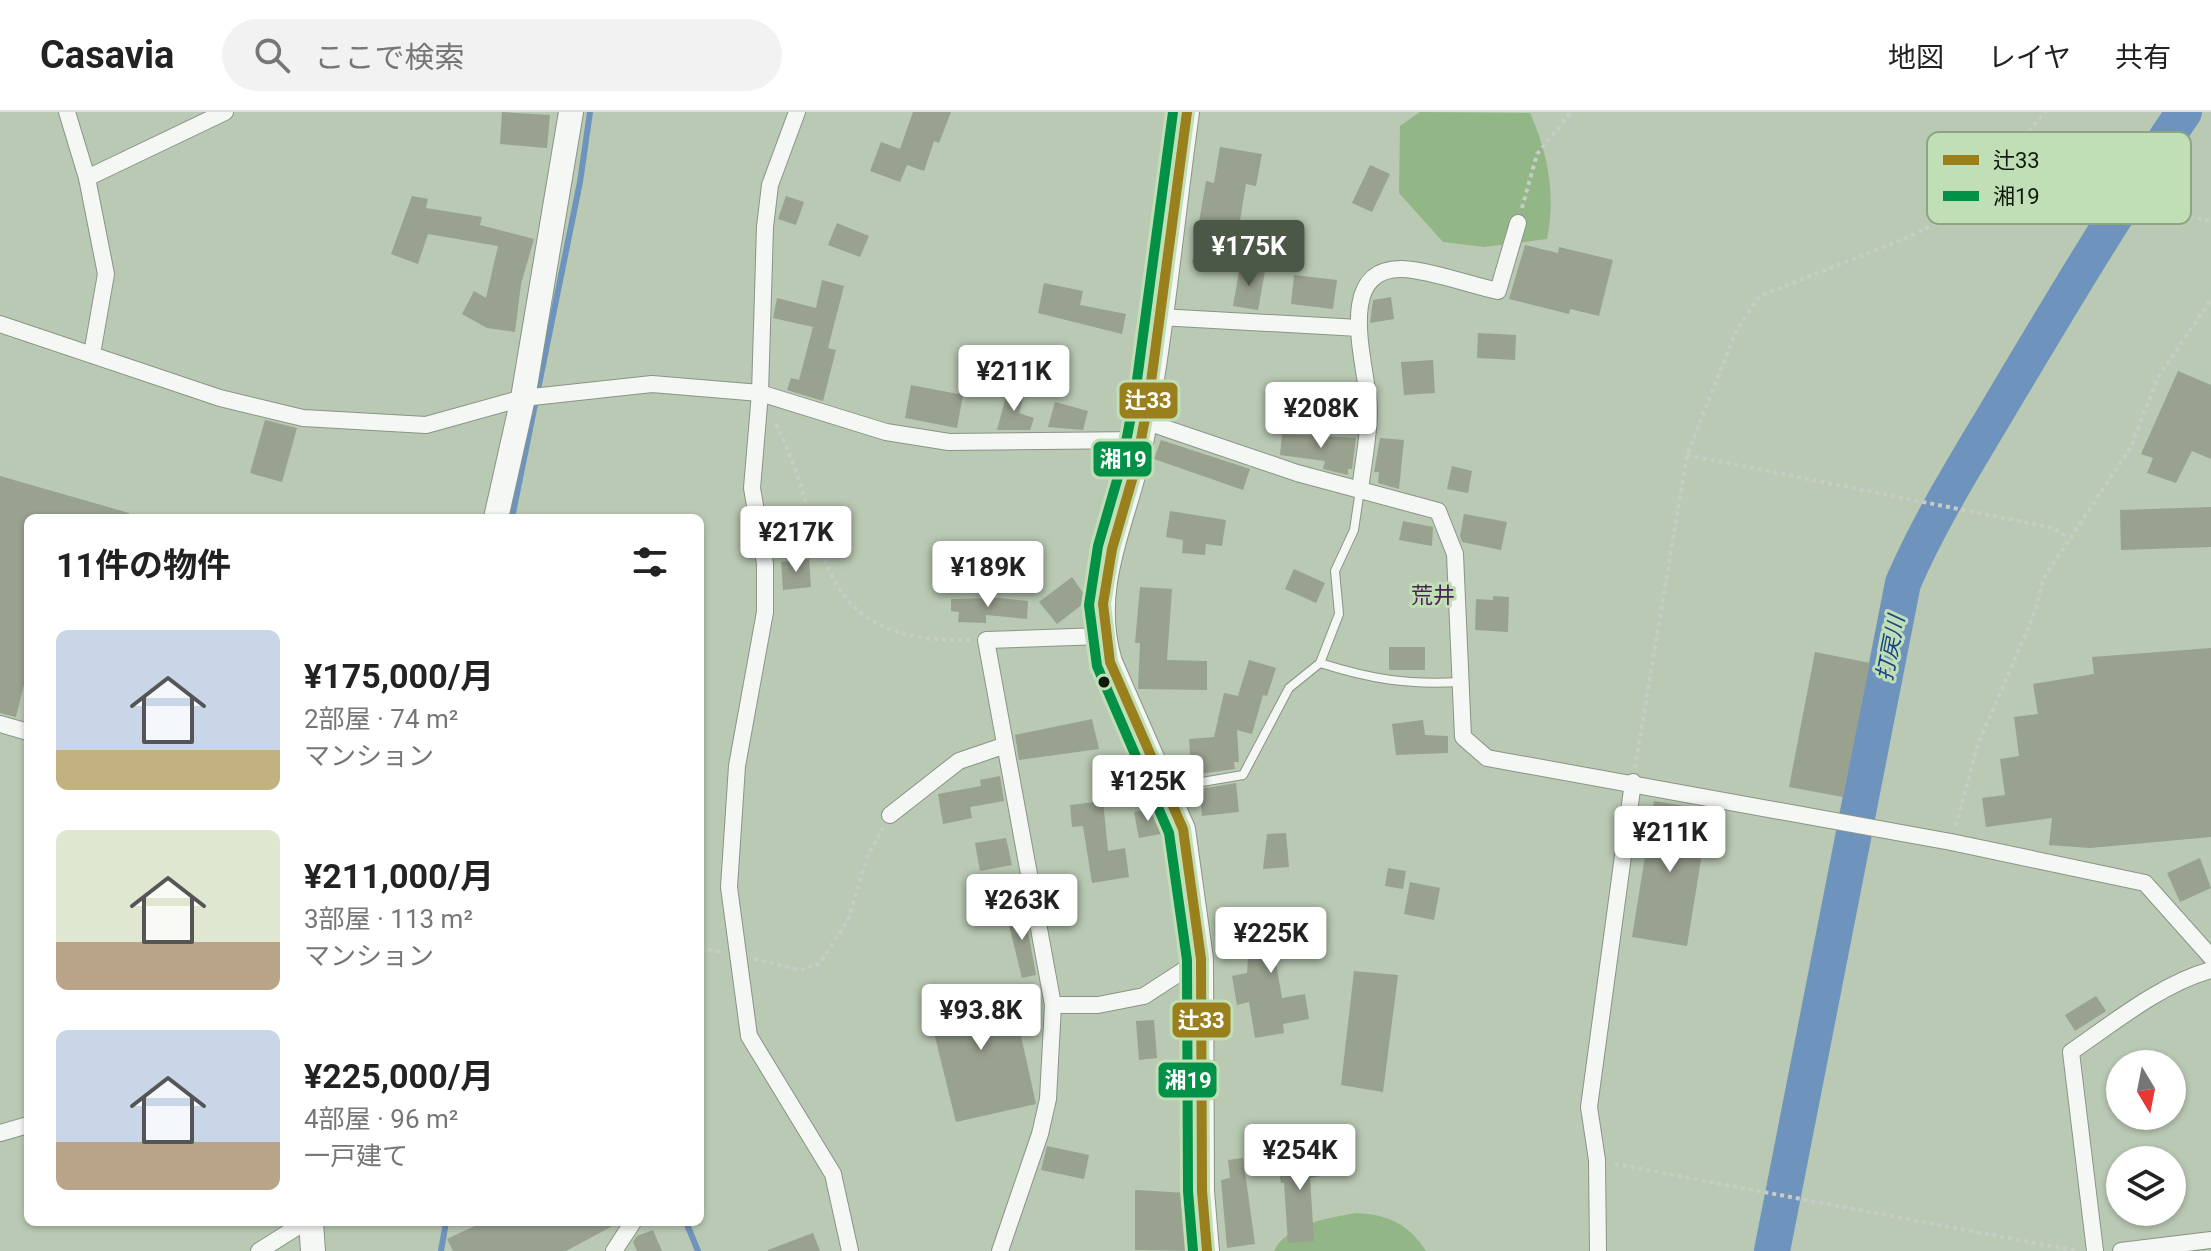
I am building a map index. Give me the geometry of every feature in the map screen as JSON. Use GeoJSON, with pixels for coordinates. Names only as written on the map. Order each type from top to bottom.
{"type":"FeatureCollection","features":[{"type":"Feature","properties":{"kind":"street"},"geometry":{"type":"LineString","coordinates":[[67,112],[87,178],[106,274],[92,354]]}},
{"type":"Feature","properties":{"kind":"street"},"geometry":{"type":"LineString","coordinates":[[87,178],[225,112]]}},
{"type":"Feature","properties":{"kind":"street"},"geometry":{"type":"LineString","coordinates":[[497,514],[523,398],[571,112]]}},
{"type":"Feature","properties":{"kind":"street"},"geometry":{"type":"LineString","coordinates":[[797,112],[770,185],[752,488],[767,584],[761,647],[737,766],[729,887],[749,1036],[833,1174],[850,1251]]}},
{"type":"Feature","properties":{"kind":"street"},"geometry":{"type":"LineString","coordinates":[[1187,112],[1143,430],[1105,567],[1101,598],[1102,636],[1110,662],[1183,829],[1201,959],[1202,1191],[1207,1251]]}},
{"type":"Feature","properties":{"kind":"street"},"geometry":{"type":"LineString","coordinates":[[1360,490],[1369,410],[1359,328],[1360,298],[1369,284],[1384,273],[1401,269],[1498,291],[1518,223]]}},
{"type":"Feature","properties":{"kind":"street"},"geometry":{"type":"LineString","coordinates":[[1159,317],[1359,328]]}},
{"type":"Feature","properties":{"kind":"street"},"geometry":{"type":"LineString","coordinates":[[0,324],[220,398],[303,418],[426,425],[523,398],[652,384],[760,393],[886,432],[949,442],[1143,430],[1438,511],[1455,554],[1463,737],[1487,758],[1852,823],[2145,883],[2211,957]]}},
{"type":"Feature","properties":{"kind":"street"},"geometry":{"type":"LineString","coordinates":[[1000,1251],[1040,1134],[1048,1099],[1053,1005],[1003,746],[986,640],[1102,636]]}},
{"type":"Feature","properties":{"kind":"street"},"geometry":{"type":"LineString","coordinates":[[0,724],[24,731]]}},
{"type":"Feature","properties":{"kind":"street"},"geometry":{"type":"LineString","coordinates":[[890,815],[959,761],[1003,746]]}},
{"type":"Feature","properties":{"kind":"street"},"geometry":{"type":"LineString","coordinates":[[1598,1251],[1597,1160],[1589,1107],[1633,782]]}},
{"type":"Feature","properties":{"kind":"street"},"geometry":{"type":"LineString","coordinates":[[1053,1005],[1098,1005],[1144,996],[1201,959]]}},
{"type":"Feature","properties":{"kind":"street"},"geometry":{"type":"LineString","coordinates":[[2095,1251],[2071,1052],[2128,1014],[2195,975],[2211,970]]}},
{"type":"Feature","properties":{"kind":"street"},"geometry":{"type":"LineString","coordinates":[[0,1133],[24,1126]]}},
{"type":"Feature","properties":{"kind":"street"},"geometry":{"type":"LineString","coordinates":[[259,1251],[301,1226]]}},
{"type":"Feature","properties":{"kind":"street"},"geometry":{"type":"LineString","coordinates":[[309,1226],[313,1251]]}},
{"type":"Feature","properties":{"kind":"street"},"geometry":{"type":"LineString","coordinates":[[614,1251],[630,1226]]}},
{"type":"Feature","properties":{"kind":"street"},"geometry":{"type":"LineString","coordinates":[[2121,1251],[2211,1240]]}},
{"type":"Feature","properties":{"kind":"lane"},"geometry":{"type":"LineString","coordinates":[[1162,782],[1182,778],[1202,782],[1243,775],[1289,688],[1320,663],[1339,614],[1335,571],[1354,530],[1360,490]]}},
{"type":"Feature","properties":{"kind":"lane"},"geometry":{"type":"LineString","coordinates":[[1320,663],[1377,680],[1411,684],[1460,682]]}},
{"type":"Feature","properties":{"kind":"path"},"geometry":{"type":"LineString","coordinates":[[1518,223],[1537,154],[1571,112]]}},
{"type":"Feature","properties":{"kind":"path"},"geometry":{"type":"LineString","coordinates":[[2028,132],[2045,112]]}},
{"type":"Feature","properties":{"kind":"path"},"geometry":{"type":"LineString","coordinates":[[2191,218],[2211,221]]}},
{"type":"Feature","properties":{"kind":"path"},"geometry":{"type":"LineString","coordinates":[[1633,782],[1687,455],[1737,329],[1760,296],[1934,224]]}},
{"type":"Feature","properties":{"kind":"path"},"geometry":{"type":"LineString","coordinates":[[1951,842],[1986,722],[2035,612],[2043,579],[2131,447],[2158,377],[2211,300]]}},
{"type":"Feature","properties":{"kind":"path"},"geometry":{"type":"LineString","coordinates":[[760,393],[790,451],[829,573],[842,597],[867,618],[901,636],[986,640]]}},
{"type":"Feature","properties":{"kind":"path"},"geometry":{"type":"LineString","coordinates":[[1687,455],[2054,528],[2068,538]]}},
{"type":"Feature","properties":{"kind":"path"},"geometry":{"type":"LineString","coordinates":[[737,955],[800,970],[819,964],[848,920],[867,857],[890,815]]}},
{"type":"Feature","properties":{"kind":"path"},"geometry":{"type":"LineString","coordinates":[[1597,1160],[1788,1199],[2077,1251]]}},
{"type":"Feature","properties":{"kind":"green space"},"geometry":{"type":"Polygon","coordinates":[[[1420,112],[1530,113],[1542,143],[1549,174],[1551,206],[1547,239],[1484,247],[1443,242],[1399,193],[1400,126],[1420,112]]]}},
{"type":"Feature","properties":{"kind":"green space"},"geometry":{"type":"Polygon","coordinates":[[[1356,1213],[1396,1222],[1412,1234],[1426,1251],[1274,1251],[1288,1234],[1298,1228],[1356,1213]]]}},
{"type":"Feature","properties":{"kind":"building"},"geometry":{"type":"Polygon","coordinates":[[[502,112],[550,115],[547,148],[500,144],[502,112]]]}},
{"type":"Feature","properties":{"kind":"building"},"geometry":{"type":"Polygon","coordinates":[[[913,112],[951,112],[939,143],[934,141],[924,171],[907,165],[900,182],[870,171],[881,142],[900,149],[913,112]]]}},
{"type":"Feature","properties":{"kind":"building"},"geometry":{"type":"Polygon","coordinates":[[[1220,147],[1262,154],[1256,186],[1246,184],[1232,269],[1192,263],[1206,181],[1214,183],[1220,147]]]}},
{"type":"Feature","properties":{"kind":"building"},"geometry":{"type":"Polygon","coordinates":[[[1370,165],[1390,174],[1372,212],[1352,203],[1370,165]]]}},
{"type":"Feature","properties":{"kind":"building"},"geometry":{"type":"Polygon","coordinates":[[[412,196],[428,199],[426,208],[482,217],[480,225],[534,239],[521,284],[515,332],[487,328],[462,314],[474,291],[486,298],[498,246],[428,234],[418,264],[391,254],[412,196]]]}},
{"type":"Feature","properties":{"kind":"building"},"geometry":{"type":"Polygon","coordinates":[[[786,196],[804,202],[796,225],[778,219],[786,196]]]}},
{"type":"Feature","properties":{"kind":"building"},"geometry":{"type":"Polygon","coordinates":[[[837,223],[869,236],[860,257],[828,245],[837,223]]]}},
{"type":"Feature","properties":{"kind":"building"},"geometry":{"type":"Polygon","coordinates":[[[1525,245],[1558,253],[1559,247],[1613,260],[1599,316],[1570,309],[1569,314],[1509,299],[1525,245]]]}},
{"type":"Feature","properties":{"kind":"building"},"geometry":{"type":"Polygon","coordinates":[[[1240,266],[1265,271],[1258,310],[1233,306],[1240,266]]]}},
{"type":"Feature","properties":{"kind":"building"},"geometry":{"type":"Polygon","coordinates":[[[1294,275],[1337,280],[1333,309],[1291,304],[1294,275]]]}},
{"type":"Feature","properties":{"kind":"building"},"geometry":{"type":"Polygon","coordinates":[[[822,280],[844,286],[828,348],[836,350],[823,401],[787,390],[791,378],[799,380],[813,327],[773,318],[777,298],[816,308],[822,280]]]}},
{"type":"Feature","properties":{"kind":"building"},"geometry":{"type":"Polygon","coordinates":[[[1044,283],[1083,291],[1080,305],[1126,314],[1122,334],[1038,313],[1044,283]]]}},
{"type":"Feature","properties":{"kind":"building"},"geometry":{"type":"Polygon","coordinates":[[[1391,297],[1394,319],[1370,323],[1373,300],[1391,297]]]}},
{"type":"Feature","properties":{"kind":"building"},"geometry":{"type":"Polygon","coordinates":[[[1478,333],[1516,335],[1515,360],[1477,358],[1478,333]]]}},
{"type":"Feature","properties":{"kind":"building"},"geometry":{"type":"Polygon","coordinates":[[[1433,360],[1435,393],[1404,395],[1401,362],[1433,360]]]}},
{"type":"Feature","properties":{"kind":"building"},"geometry":{"type":"Polygon","coordinates":[[[2178,371],[2211,385],[2211,459],[2192,451],[2176,483],[2147,473],[2153,458],[2141,454],[2178,371]]]}},
{"type":"Feature","properties":{"kind":"building"},"geometry":{"type":"Polygon","coordinates":[[[911,385],[963,395],[957,428],[905,418],[911,385]]]}},
{"type":"Feature","properties":{"kind":"building"},"geometry":{"type":"Polygon","coordinates":[[[1008,389],[1025,393],[1019,413],[1034,418],[1030,430],[997,430],[1008,389]]]}},
{"type":"Feature","properties":{"kind":"building"},"geometry":{"type":"Polygon","coordinates":[[[1055,402],[1088,411],[1083,430],[1048,427],[1055,402]]]}},
{"type":"Feature","properties":{"kind":"building"},"geometry":{"type":"Polygon","coordinates":[[[265,420],[297,428],[282,482],[250,473],[265,420]]]}},
{"type":"Feature","properties":{"kind":"building"},"geometry":{"type":"Polygon","coordinates":[[[1282,434],[1356,438],[1352,469],[1348,469],[1348,475],[1323,469],[1325,461],[1280,455],[1282,434]]]}},
{"type":"Feature","properties":{"kind":"building"},"geometry":{"type":"Polygon","coordinates":[[[1380,438],[1404,440],[1399,489],[1378,483],[1379,472],[1374,472],[1380,438]]]}},
{"type":"Feature","properties":{"kind":"building"},"geometry":{"type":"Polygon","coordinates":[[[1161,440],[1250,469],[1243,490],[1154,459],[1161,440]]]}},
{"type":"Feature","properties":{"kind":"building"},"geometry":{"type":"Polygon","coordinates":[[[1452,466],[1472,471],[1468,493],[1447,489],[1452,466]]]}},
{"type":"Feature","properties":{"kind":"building"},"geometry":{"type":"Polygon","coordinates":[[[0,476],[129,513],[24,514],[24,684],[16,717],[0,713],[0,476]]]}},
{"type":"Feature","properties":{"kind":"building"},"geometry":{"type":"Polygon","coordinates":[[[2211,507],[2211,547],[2121,550],[2120,510],[2211,507]]]}},
{"type":"Feature","properties":{"kind":"building"},"geometry":{"type":"Polygon","coordinates":[[[1170,511],[1226,520],[1222,546],[1206,544],[1205,555],[1182,553],[1183,540],[1166,537],[1170,511]]]}},
{"type":"Feature","properties":{"kind":"building"},"geometry":{"type":"Polygon","coordinates":[[[1464,514],[1507,522],[1501,550],[1462,542],[1460,536],[1464,514]]]}},
{"type":"Feature","properties":{"kind":"building"},"geometry":{"type":"Polygon","coordinates":[[[1403,521],[1433,527],[1432,546],[1399,540],[1403,521]]]}},
{"type":"Feature","properties":{"kind":"building"},"geometry":{"type":"Polygon","coordinates":[[[809,559],[811,587],[783,590],[781,562],[809,559]]]}},
{"type":"Feature","properties":{"kind":"building"},"geometry":{"type":"Polygon","coordinates":[[[1294,569],[1325,583],[1316,603],[1285,589],[1294,569]]]}},
{"type":"Feature","properties":{"kind":"building"},"geometry":{"type":"Polygon","coordinates":[[[1072,577],[1088,600],[1057,624],[1039,602],[1072,577]]]}},
{"type":"Feature","properties":{"kind":"building"},"geometry":{"type":"Polygon","coordinates":[[[1140,587],[1172,589],[1167,660],[1207,661],[1207,690],[1138,689],[1140,643],[1135,643],[1140,587]]]}},
{"type":"Feature","properties":{"kind":"building"},"geometry":{"type":"Polygon","coordinates":[[[1493,596],[1509,597],[1508,632],[1475,630],[1476,599],[1493,600],[1493,596]]]}},
{"type":"Feature","properties":{"kind":"building"},"geometry":{"type":"Polygon","coordinates":[[[951,599],[1028,601],[1027,619],[986,615],[986,623],[958,622],[959,612],[951,611],[951,599]]]}},
{"type":"Feature","properties":{"kind":"building"},"geometry":{"type":"Polygon","coordinates":[[[1389,647],[1425,647],[1425,670],[1389,670],[1389,647]]]}},
{"type":"Feature","properties":{"kind":"building"},"geometry":{"type":"Polygon","coordinates":[[[2211,648],[2211,837],[2090,848],[2049,845],[2052,818],[1986,827],[1982,798],[2005,795],[2000,759],[2019,756],[2014,717],[2038,714],[2033,684],[2094,674],[2092,657],[2211,648]]]}},
{"type":"Feature","properties":{"kind":"building"},"geometry":{"type":"Polygon","coordinates":[[[1815,652],[1870,663],[1843,797],[1789,787],[1815,652]]]}},
{"type":"Feature","properties":{"kind":"building"},"geometry":{"type":"Polygon","coordinates":[[[1249,660],[1276,668],[1267,696],[1263,695],[1252,734],[1237,730],[1239,762],[1234,762],[1235,769],[1199,774],[1198,765],[1191,766],[1189,739],[1214,737],[1224,693],[1238,696],[1249,660]]]}},
{"type":"Feature","properties":{"kind":"building"},"geometry":{"type":"Polygon","coordinates":[[[1092,719],[1099,749],[1019,760],[1015,735],[1092,719]]]}},
{"type":"Feature","properties":{"kind":"building"},"geometry":{"type":"Polygon","coordinates":[[[1423,720],[1425,735],[1448,736],[1448,753],[1396,755],[1392,724],[1423,720]]]}},
{"type":"Feature","properties":{"kind":"building"},"geometry":{"type":"Polygon","coordinates":[[[1000,776],[1004,801],[970,807],[972,818],[943,824],[938,794],[981,786],[980,780],[1000,776]]]}},
{"type":"Feature","properties":{"kind":"building"},"geometry":{"type":"Polygon","coordinates":[[[1236,783],[1239,812],[1202,816],[1200,789],[1236,783]]]}},
{"type":"Feature","properties":{"kind":"building"},"geometry":{"type":"Polygon","coordinates":[[[1103,801],[1108,851],[1125,848],[1129,877],[1092,883],[1083,826],[1072,827],[1070,805],[1103,801]]]}},
{"type":"Feature","properties":{"kind":"building"},"geometry":{"type":"Polygon","coordinates":[[[1654,801],[1709,810],[1687,946],[1632,937],[1654,801]]]}},
{"type":"Feature","properties":{"kind":"building"},"geometry":{"type":"Polygon","coordinates":[[[1156,808],[1161,834],[1139,838],[1134,812],[1156,808]]]}},
{"type":"Feature","properties":{"kind":"building"},"geometry":{"type":"Polygon","coordinates":[[[1286,833],[1289,867],[1263,869],[1267,834],[1286,833]]]}},
{"type":"Feature","properties":{"kind":"building"},"geometry":{"type":"Polygon","coordinates":[[[1006,838],[1012,865],[980,871],[975,843],[1006,838]]]}},
{"type":"Feature","properties":{"kind":"building"},"geometry":{"type":"Polygon","coordinates":[[[2200,858],[2211,888],[2180,902],[2167,873],[2200,858]]]}},
{"type":"Feature","properties":{"kind":"building"},"geometry":{"type":"Polygon","coordinates":[[[1388,868],[1406,871],[1403,889],[1385,886],[1388,868]]]}},
{"type":"Feature","properties":{"kind":"building"},"geometry":{"type":"Polygon","coordinates":[[[1410,882],[1440,888],[1434,920],[1404,914],[1410,882]]]}},
{"type":"Feature","properties":{"kind":"building"},"geometry":{"type":"Polygon","coordinates":[[[1266,907],[1267,910],[1304,910],[1305,940],[1272,940],[1282,998],[1305,994],[1309,1019],[1283,1024],[1284,1033],[1255,1038],[1249,1002],[1237,1005],[1232,976],[1247,973],[1249,944],[1258,945],[1257,908],[1266,907]]]}},
{"type":"Feature","properties":{"kind":"building"},"geometry":{"type":"Polygon","coordinates":[[[1024,909],[1036,975],[1022,978],[1006,913],[1024,909]]]}},
{"type":"Feature","properties":{"kind":"building"},"geometry":{"type":"Polygon","coordinates":[[[1354,971],[1398,975],[1383,1092],[1341,1085],[1354,971]]]}},
{"type":"Feature","properties":{"kind":"building"},"geometry":{"type":"Polygon","coordinates":[[[1010,986],[1036,1104],[956,1122],[925,996],[944,992],[945,998],[1010,986]]]}},
{"type":"Feature","properties":{"kind":"building"},"geometry":{"type":"Polygon","coordinates":[[[2096,996],[2106,1011],[2075,1031],[2065,1015],[2096,996]]]}},
{"type":"Feature","properties":{"kind":"building"},"geometry":{"type":"Polygon","coordinates":[[[1154,1020],[1157,1058],[1139,1060],[1136,1021],[1154,1020]]]}},
{"type":"Feature","properties":{"kind":"building"},"geometry":{"type":"Polygon","coordinates":[[[1047,1146],[1089,1155],[1084,1179],[1041,1170],[1047,1146]]]}},
{"type":"Feature","properties":{"kind":"building"},"geometry":{"type":"Polygon","coordinates":[[[1321,1149],[1326,1175],[1310,1178],[1314,1241],[1288,1243],[1284,1183],[1281,1183],[1276,1157],[1321,1149]]]}},
{"type":"Feature","properties":{"kind":"building"},"geometry":{"type":"Polygon","coordinates":[[[1243,1158],[1255,1244],[1227,1248],[1221,1180],[1230,1178],[1228,1160],[1243,1158]]]}},
{"type":"Feature","properties":{"kind":"building"},"geometry":{"type":"Polygon","coordinates":[[[1135,1190],[1187,1193],[1192,1251],[1135,1250],[1135,1190]]]}},
{"type":"Feature","properties":{"kind":"building"},"geometry":{"type":"Polygon","coordinates":[[[475,1226],[613,1226],[566,1251],[453,1251],[447,1239],[475,1226]]]}},
{"type":"Feature","properties":{"kind":"building"},"geometry":{"type":"Polygon","coordinates":[[[653,1230],[662,1251],[637,1251],[633,1242],[637,1236],[653,1230]]]}},
{"type":"Feature","properties":{"kind":"building"},"geometry":{"type":"Polygon","coordinates":[[[813,1233],[820,1251],[768,1251],[768,1250],[813,1233]]]}},
{"type":"Feature","properties":{"kind":"waterway"},"geometry":{"type":"LineString","coordinates":[[513,514],[580,182],[590,112]]}},
{"type":"Feature","properties":{"kind":"waterway","name":"打戻川"},"geometry":{"type":"LineString","coordinates":[[2171,132],[2184,112]]}},
{"type":"Feature","properties":{"kind":"waterway","name":"打戻川"},"geometry":{"type":"LineString","coordinates":[[1772,1251],[1903,583],[1940,509],[2110,224]]}},
{"type":"Feature","properties":{"kind":"waterway"},"geometry":{"type":"LineString","coordinates":[[441,1251],[445,1226]]}},
{"type":"Feature","properties":{"kind":"waterway"},"geometry":{"type":"LineString","coordinates":[[688,1226],[698,1251]]}},
{"type":"Feature","properties":{"kind":"transit line","name":"湘19"},"geometry":{"type":"LineString","coordinates":[[1173,112],[1135,395],[1122,463],[1098,546],[1089,605],[1097,666],[1169,833],[1187,960],[1188,1191],[1193,1251]]}},
{"type":"Feature","properties":{"kind":"transit line","name":"辻33"},"geometry":{"type":"LineString","coordinates":[[1187,112],[1149,397],[1136,466],[1112,549],[1103,604],[1110,662],[1183,829],[1201,959],[1202,1191],[1207,1251]]}},
{"type":"Feature","properties":{"kind":"district","name":"荒井"},"geometry":{"type":"Point","coordinates":[1433,595]}}]}
